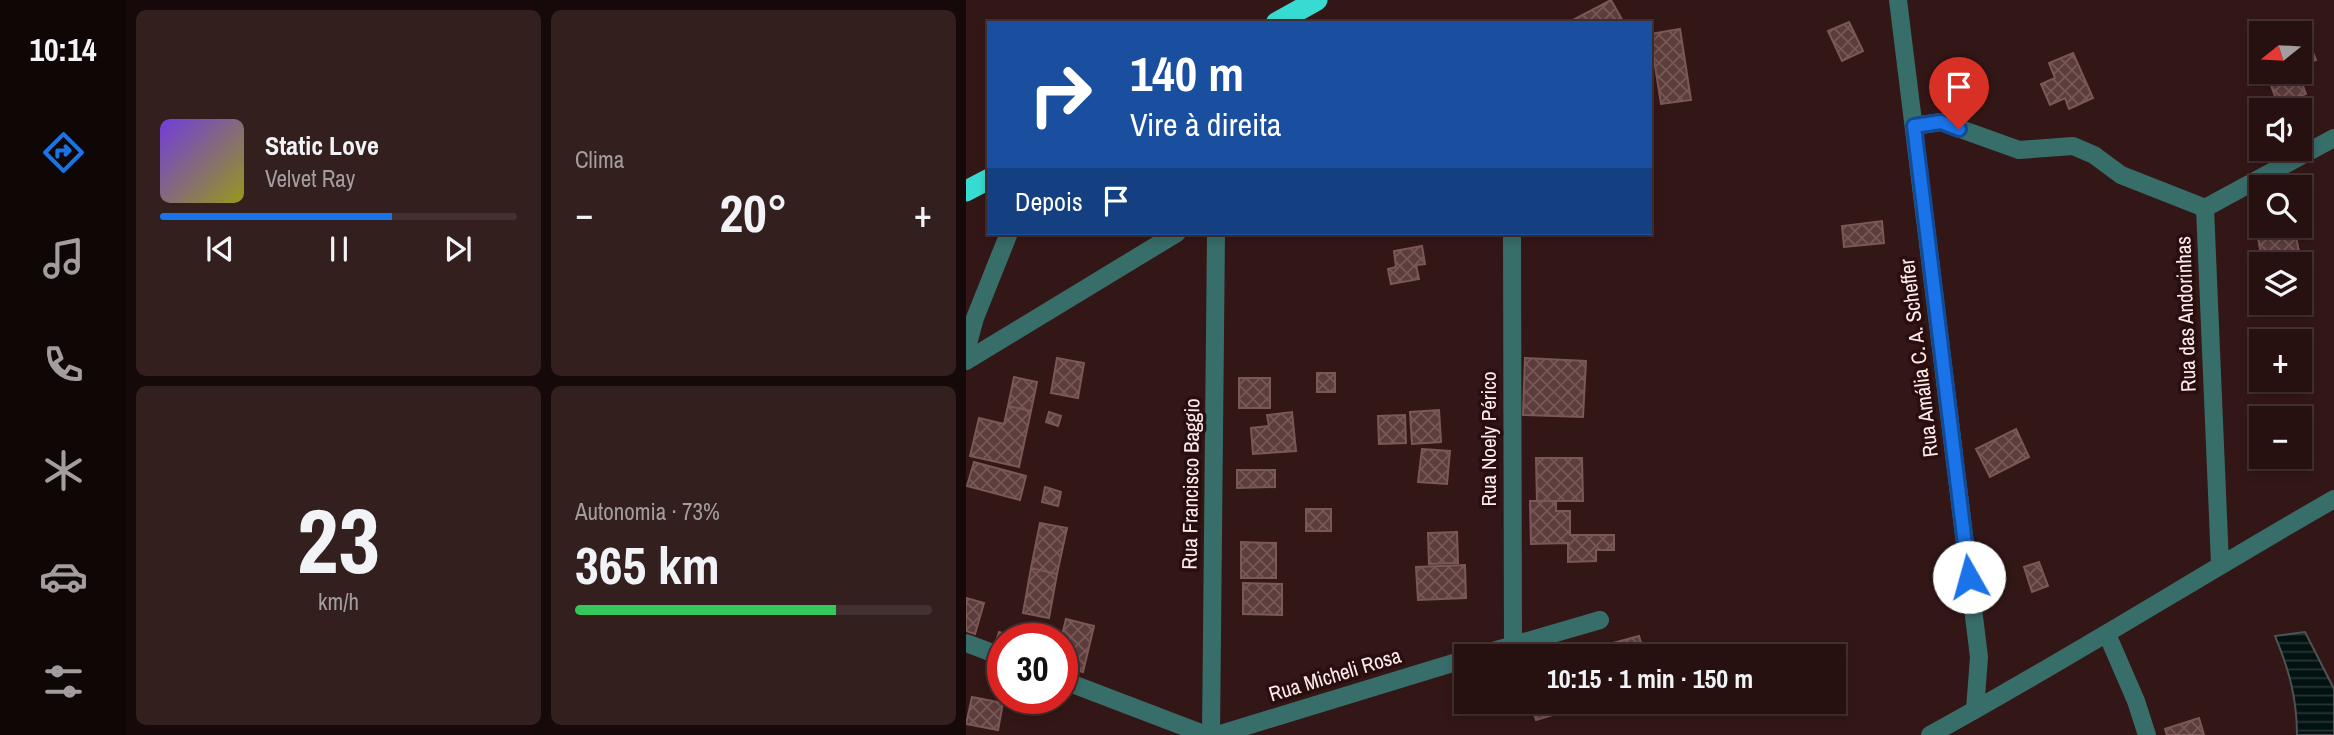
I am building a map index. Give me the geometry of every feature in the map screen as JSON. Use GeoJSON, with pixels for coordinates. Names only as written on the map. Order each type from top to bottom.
{"type":"FeatureCollection","features":[{"type":"Feature","properties":{"kind":"highway"},"geometry":{"type":"LineString","coordinates":[[1280,21],[1317,0]]}},
{"type":"Feature","properties":{"kind":"street","name":"Rua Amália C. A. Scheffer"},"geometry":{"type":"LineString","coordinates":[[1898,0],[1979,657],[1975,710]]}},
{"type":"Feature","properties":{"kind":"street"},"geometry":{"type":"LineString","coordinates":[[1914,126],[1941,122],[2019,150],[2073,146],[2094,155],[2120,176],[2205,208]]}},
{"type":"Feature","properties":{"kind":"street","name":"Rua das Andorinhas"},"geometry":{"type":"LineString","coordinates":[[2220,565],[2205,208],[2334,138]]}},
{"type":"Feature","properties":{"kind":"street"},"geometry":{"type":"LineString","coordinates":[[966,361],[1174,235]]}},
{"type":"Feature","properties":{"kind":"street","name":"Rua Francisco Baggio"},"geometry":{"type":"LineString","coordinates":[[1209,735],[1216,235]]}},
{"type":"Feature","properties":{"kind":"street","name":"Rua Noely Périco"},"geometry":{"type":"LineString","coordinates":[[1512,235],[1513,644]]}},
{"type":"Feature","properties":{"kind":"street"},"geometry":{"type":"LineString","coordinates":[[966,351],[970,313],[1006,236]]}},
{"type":"Feature","properties":{"kind":"street"},"geometry":{"type":"LineString","coordinates":[[1930,735],[2334,499]]}},
{"type":"Feature","properties":{"kind":"street"},"geometry":{"type":"LineString","coordinates":[[1517,644],[1600,621]]}},
{"type":"Feature","properties":{"kind":"street"},"geometry":{"type":"LineString","coordinates":[[2107,634],[2136,701],[2147,735]]}},
{"type":"Feature","properties":{"kind":"street"},"geometry":{"type":"LineString","coordinates":[[966,643],[987,651]]}},
{"type":"Feature","properties":{"kind":"street","name":"Rua Micheli Rosa"},"geometry":{"type":"LineString","coordinates":[[1217,735],[1454,663]]}},
{"type":"Feature","properties":{"kind":"street"},"geometry":{"type":"LineString","coordinates":[[1078,686],[1209,735]]}},
{"type":"Feature","properties":{"kind":"shaded area"},"geometry":{"type":"Polygon","coordinates":[[[2305,632],[2334,689],[2334,735],[2297,735],[2291,684],[2275,636],[2305,632]]]}},
{"type":"Feature","properties":{"kind":"building"},"geometry":{"type":"Polygon","coordinates":[[[1611,0],[1623,21],[1571,21],[1611,0]]]}},
{"type":"Feature","properties":{"kind":"building"},"geometry":{"type":"Polygon","coordinates":[[[1849,22],[1863,51],[1842,61],[1828,31],[1849,22]]]}},
{"type":"Feature","properties":{"kind":"building"},"geometry":{"type":"Polygon","coordinates":[[[1680,29],[1691,100],[1661,104],[1652,34],[1680,29]]]}},
{"type":"Feature","properties":{"kind":"building"},"geometry":{"type":"Polygon","coordinates":[[[2073,53],[2093,98],[2069,109],[2065,98],[2050,105],[2041,84],[2055,78],[2049,63],[2073,53]]]}},
{"type":"Feature","properties":{"kind":"building"},"geometry":{"type":"Polygon","coordinates":[[[2270,84],[2302,84],[2306,94],[2295,98],[2276,98],[2270,84]]]}},
{"type":"Feature","properties":{"kind":"building"},"geometry":{"type":"Polygon","coordinates":[[[1882,221],[1884,243],[1844,247],[1842,226],[1882,221]]]}},
{"type":"Feature","properties":{"kind":"building"},"geometry":{"type":"Polygon","coordinates":[[[2258,238],[2296,238],[2299,252],[2261,252],[2258,238]]]}},
{"type":"Feature","properties":{"kind":"building"},"geometry":{"type":"Polygon","coordinates":[[[1422,246],[1425,264],[1416,265],[1419,279],[1391,284],[1388,269],[1396,267],[1394,251],[1422,246]]]}},
{"type":"Feature","properties":{"kind":"building"},"geometry":{"type":"Polygon","coordinates":[[[1057,358],[1084,363],[1078,398],[1051,393],[1057,358]]]}},
{"type":"Feature","properties":{"kind":"building"},"geometry":{"type":"Polygon","coordinates":[[[1525,358],[1586,361],[1583,417],[1523,415],[1525,358]]]}},
{"type":"Feature","properties":{"kind":"building"},"geometry":{"type":"Polygon","coordinates":[[[1317,373],[1335,373],[1335,392],[1317,392],[1317,373]]]}},
{"type":"Feature","properties":{"kind":"building"},"geometry":{"type":"Polygon","coordinates":[[[1014,377],[1037,382],[1031,411],[1008,406],[1014,377]]]}},
{"type":"Feature","properties":{"kind":"building"},"geometry":{"type":"Polygon","coordinates":[[[1239,378],[1270,378],[1270,408],[1239,408],[1239,378]]]}},
{"type":"Feature","properties":{"kind":"building"},"geometry":{"type":"Polygon","coordinates":[[[1008,406],[1031,411],[1019,467],[970,456],[979,418],[1004,424],[1008,406]]]}},
{"type":"Feature","properties":{"kind":"building"},"geometry":{"type":"Polygon","coordinates":[[[1439,410],[1441,442],[1412,444],[1410,412],[1439,410]]]}},
{"type":"Feature","properties":{"kind":"building"},"geometry":{"type":"Polygon","coordinates":[[[1049,412],[1061,416],[1058,426],[1046,422],[1049,412]]]}},
{"type":"Feature","properties":{"kind":"building"},"geometry":{"type":"Polygon","coordinates":[[[1292,412],[1296,451],[1253,454],[1251,428],[1269,426],[1267,415],[1292,412]]]}},
{"type":"Feature","properties":{"kind":"building"},"geometry":{"type":"Polygon","coordinates":[[[1405,415],[1406,443],[1379,444],[1378,416],[1405,415]]]}},
{"type":"Feature","properties":{"kind":"building"},"geometry":{"type":"Polygon","coordinates":[[[2016,429],[2029,457],[1990,477],[1976,449],[2016,429]]]}},
{"type":"Feature","properties":{"kind":"building"},"geometry":{"type":"Polygon","coordinates":[[[1422,449],[1450,451],[1447,484],[1418,482],[1422,449]]]}},
{"type":"Feature","properties":{"kind":"building"},"geometry":{"type":"Polygon","coordinates":[[[1536,458],[1582,458],[1583,501],[1537,501],[1536,458]]]}},
{"type":"Feature","properties":{"kind":"building"},"geometry":{"type":"Polygon","coordinates":[[[974,462],[1026,476],[1020,500],[967,486],[974,462]]]}},
{"type":"Feature","properties":{"kind":"building"},"geometry":{"type":"Polygon","coordinates":[[[1237,470],[1275,470],[1275,487],[1237,488],[1237,470]]]}},
{"type":"Feature","properties":{"kind":"building"},"geometry":{"type":"Polygon","coordinates":[[[1045,487],[1061,492],[1058,506],[1042,502],[1045,487]]]}},
{"type":"Feature","properties":{"kind":"building"},"geometry":{"type":"Polygon","coordinates":[[[1530,501],[1556,501],[1556,511],[1570,511],[1570,535],[1614,535],[1614,550],[1596,550],[1596,561],[1568,562],[1568,543],[1531,544],[1530,501]]]}},
{"type":"Feature","properties":{"kind":"building"},"geometry":{"type":"Polygon","coordinates":[[[1306,509],[1331,509],[1331,531],[1306,531],[1306,509]]]}},
{"type":"Feature","properties":{"kind":"building"},"geometry":{"type":"Polygon","coordinates":[[[1040,523],[1067,528],[1057,574],[1031,568],[1040,523]]]}},
{"type":"Feature","properties":{"kind":"building"},"geometry":{"type":"Polygon","coordinates":[[[1457,532],[1458,563],[1429,564],[1428,533],[1457,532]]]}},
{"type":"Feature","properties":{"kind":"building"},"geometry":{"type":"Polygon","coordinates":[[[1241,542],[1276,543],[1276,578],[1241,578],[1241,542]]]}},
{"type":"Feature","properties":{"kind":"building"},"geometry":{"type":"Polygon","coordinates":[[[2039,562],[2048,586],[2032,592],[2024,567],[2039,562]]]}},
{"type":"Feature","properties":{"kind":"building"},"geometry":{"type":"Polygon","coordinates":[[[1465,565],[1466,598],[1418,600],[1416,567],[1465,565]]]}},
{"type":"Feature","properties":{"kind":"building"},"geometry":{"type":"Polygon","coordinates":[[[1031,568],[1057,574],[1049,618],[1023,613],[1031,568]]]}},
{"type":"Feature","properties":{"kind":"building"},"geometry":{"type":"Polygon","coordinates":[[[1243,583],[1282,584],[1282,615],[1243,614],[1243,583]]]}},
{"type":"Feature","properties":{"kind":"building"},"geometry":{"type":"Polygon","coordinates":[[[966,598],[984,603],[975,634],[966,631],[966,598]]]}},
{"type":"Feature","properties":{"kind":"building"},"geometry":{"type":"Polygon","coordinates":[[[1066,619],[1094,626],[1083,672],[1078,671],[1078,623],[1065,623],[1066,619]]]}},
{"type":"Feature","properties":{"kind":"building"},"geometry":{"type":"Polygon","coordinates":[[[1639,636],[1641,644],[1613,644],[1639,636]]]}},
{"type":"Feature","properties":{"kind":"building"},"geometry":{"type":"Polygon","coordinates":[[[972,697],[987,700],[987,714],[1001,714],[998,730],[966,724],[972,697]]]}},
{"type":"Feature","properties":{"kind":"building"},"geometry":{"type":"Polygon","coordinates":[[[1534,714],[1556,714],[1536,720],[1534,714]]]}},
{"type":"Feature","properties":{"kind":"building"},"geometry":{"type":"Polygon","coordinates":[[[2199,718],[2204,735],[2167,735],[2165,729],[2199,718]]]}},
{"type":"Feature","properties":{"kind":"route"},"geometry":{"type":"LineString","coordinates":[[1959,129],[1941,122],[1914,126],[1969,577]]}}]}
